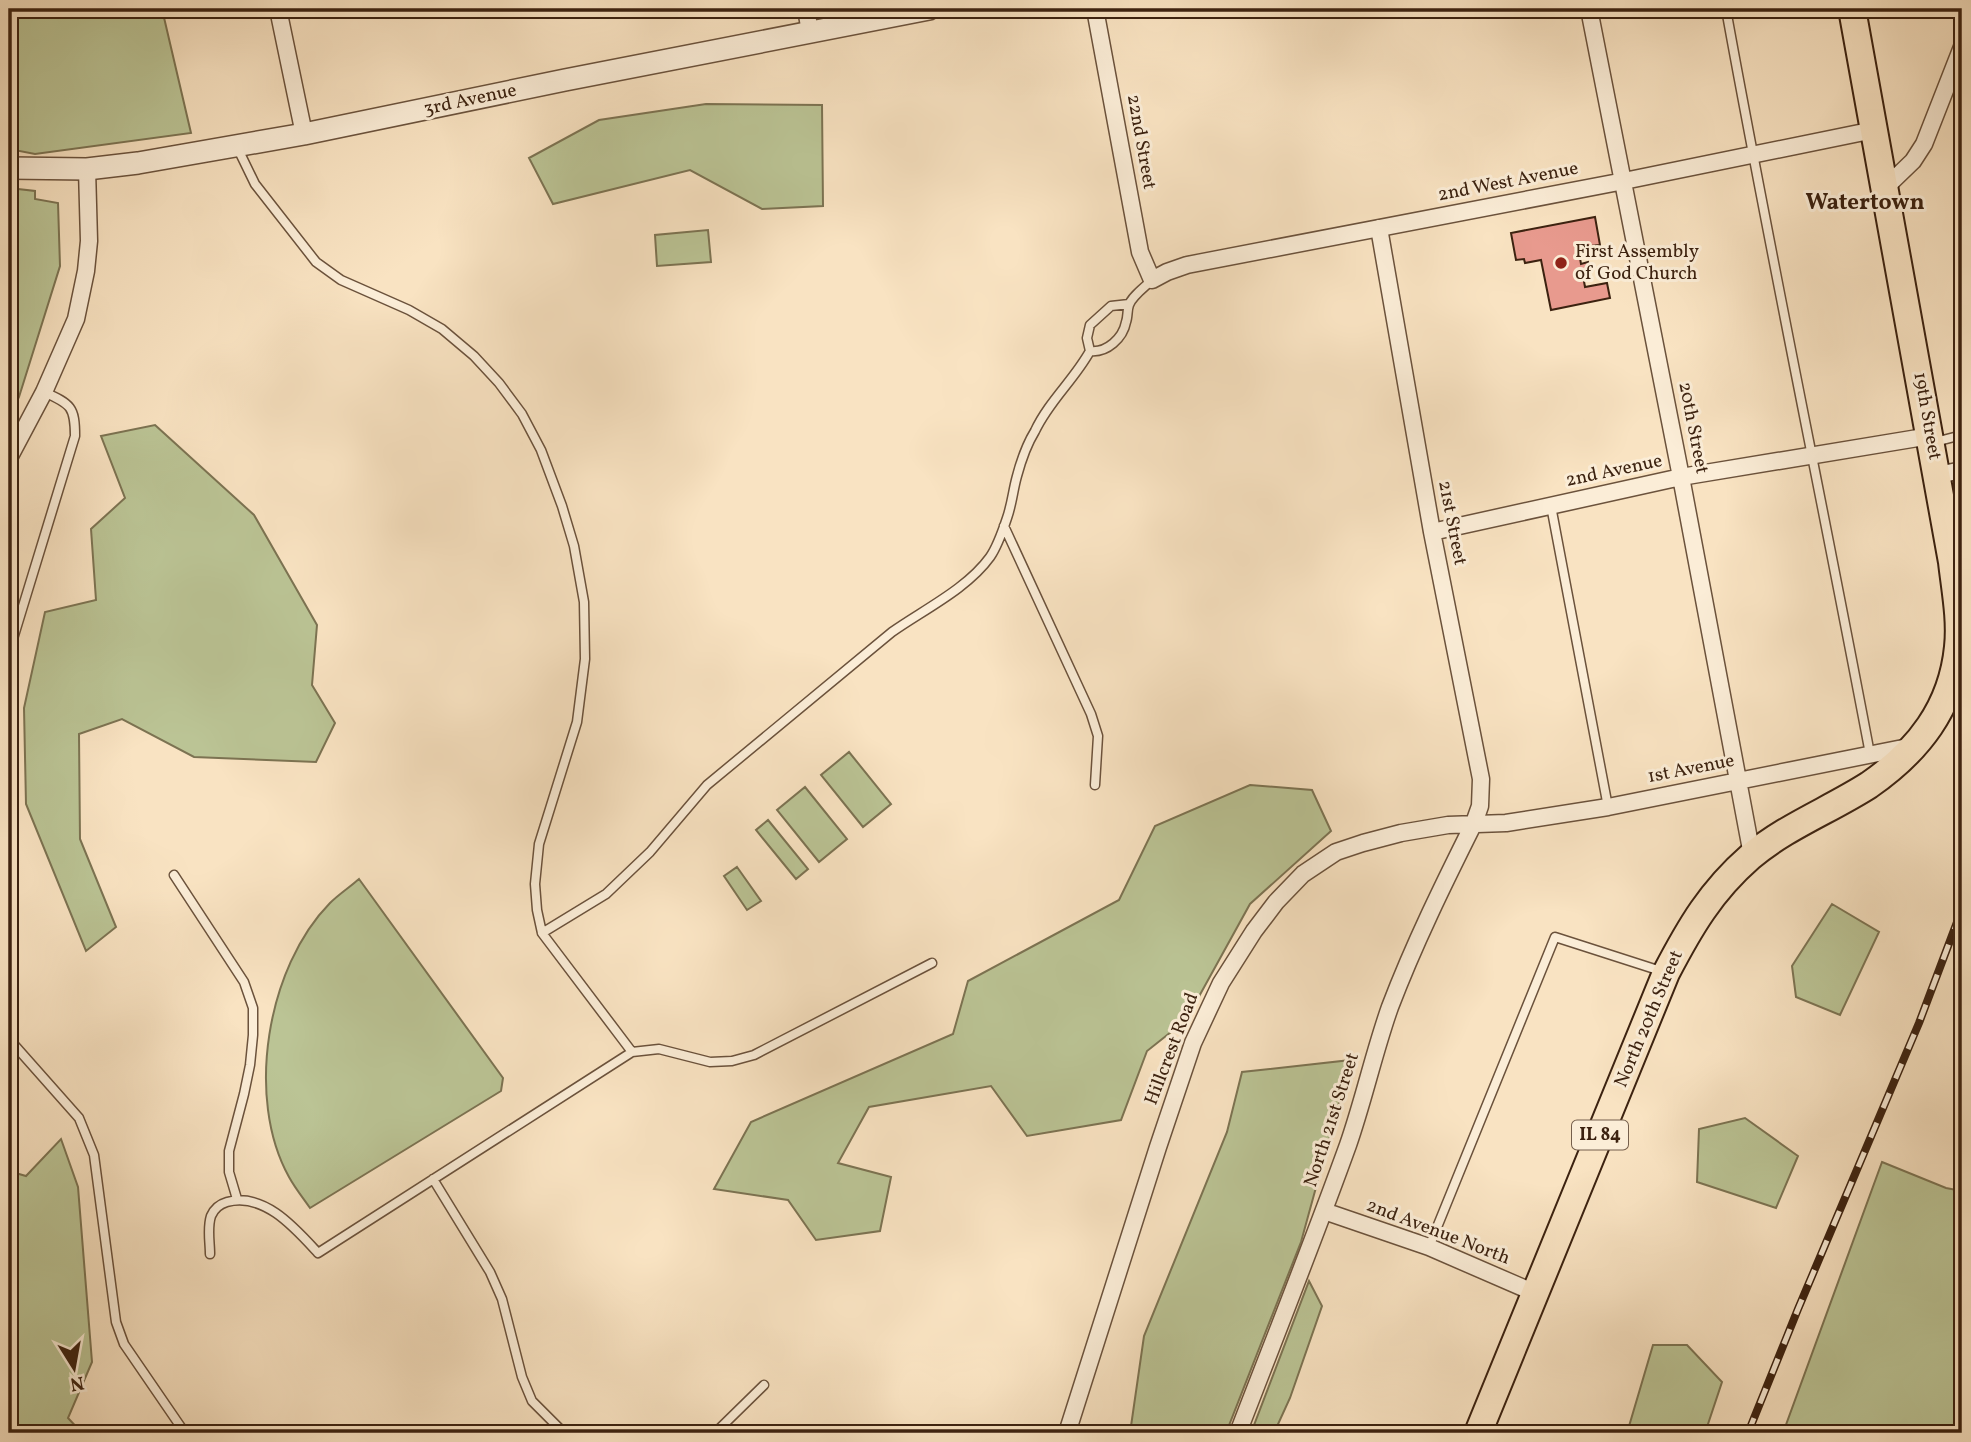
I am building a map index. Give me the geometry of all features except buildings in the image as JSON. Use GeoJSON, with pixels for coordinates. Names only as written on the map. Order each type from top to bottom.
{"type":"FeatureCollection","features":[{"type":"Feature","properties":{"kind":"main road","name":"19th Street"},"geometry":{"type":"LineString","coordinates":[[1752,855],[1797,825],[1868,785],[1915,746],[1936,719],[1945,701],[1953,676],[1958,645],[1950,473],[1931,439],[1852,9]]}},
{"type":"Feature","properties":{"kind":"main road","name":"North 20th Street"},"geometry":{"type":"LineString","coordinates":[[1478,1433],[1666,972],[1711,897],[1752,855]]}},
{"type":"Feature","properties":{"kind":"street"},"geometry":{"type":"LineString","coordinates":[[278,9],[304,134]]}},
{"type":"Feature","properties":{"kind":"street"},"geometry":{"type":"LineString","coordinates":[[806,9],[810,32]]}},
{"type":"Feature","properties":{"kind":"street","name":"3rd Avenue"},"geometry":{"type":"LineString","coordinates":[[9,168],[87,169],[138,163],[304,134],[929,9]]}},
{"type":"Feature","properties":{"kind":"street","name":"22nd Street"},"geometry":{"type":"LineString","coordinates":[[1095,9],[1140,252],[1152,280]]}},
{"type":"Feature","properties":{"kind":"street","name":"20th Street"},"geometry":{"type":"LineString","coordinates":[[1589,9],[1752,855]]}},
{"type":"Feature","properties":{"kind":"street"},"geometry":{"type":"LineString","coordinates":[[1885,188],[1913,161],[1924,144],[1962,47]]}},
{"type":"Feature","properties":{"kind":"street","name":"2nd West Avenue"},"geometry":{"type":"LineString","coordinates":[[1152,280],[1187,265],[1874,130]]}},
{"type":"Feature","properties":{"kind":"street"},"geometry":{"type":"LineString","coordinates":[[9,458],[44,392],[76,319],[89,241],[87,169]]}},
{"type":"Feature","properties":{"kind":"street","name":"21st Street"},"geometry":{"type":"LineString","coordinates":[[1379,228],[1432,532],[1482,779],[1480,806],[1474,823]]}},
{"type":"Feature","properties":{"kind":"street","name":"2nd Avenue"},"geometry":{"type":"LineString","coordinates":[[1432,532],[1681,477],[1931,439]]}},
{"type":"Feature","properties":{"kind":"street","name":"1st Avenue"},"geometry":{"type":"LineString","coordinates":[[1474,823],[1506,822],[1608,807],[1915,746]]}},
{"type":"Feature","properties":{"kind":"street","name":"North 21st Street"},"geometry":{"type":"LineString","coordinates":[[1238,1433],[1358,1117],[1390,1009],[1415,947],[1474,823]]}},
{"type":"Feature","properties":{"kind":"street","name":"Hillcrest Road"},"geometry":{"type":"LineString","coordinates":[[1067,1433],[1145,1186],[1194,1043],[1221,983],[1254,930],[1303,874],[1336,852],[1401,833],[1474,823]]}},
{"type":"Feature","properties":{"kind":"street","name":"2nd Avenue North"},"geometry":{"type":"LineString","coordinates":[[1324,1211],[1429,1247],[1535,1293]]}},
{"type":"Feature","properties":{"kind":"lane"},"geometry":{"type":"LineString","coordinates":[[1726,9],[1870,754]]}},
{"type":"Feature","properties":{"kind":"lane"},"geometry":{"type":"LineString","coordinates":[[236,146],[255,184],[316,262],[341,280],[409,310],[442,329],[474,356],[499,383],[522,414],[541,450],[574,546],[584,602],[585,648],[577,722],[539,844],[535,884],[537,910],[542,933],[632,1052]]}},
{"type":"Feature","properties":{"kind":"lane"},"geometry":{"type":"LineString","coordinates":[[1090,351],[1098,352],[1109,348],[1119,337],[1126,325],[1129,304],[1152,280]]}},
{"type":"Feature","properties":{"kind":"lane"},"geometry":{"type":"LineString","coordinates":[[542,933],[606,894],[650,852],[707,785],[892,632],[941,601],[978,571],[991,556],[1004,526],[1016,477],[1033,433],[1046,410],[1080,370],[1090,351],[1087,338],[1090,325],[1111,306],[1129,304]]}},
{"type":"Feature","properties":{"kind":"lane"},"geometry":{"type":"LineString","coordinates":[[9,652],[75,436],[75,416],[65,401],[44,392]]}},
{"type":"Feature","properties":{"kind":"lane"},"geometry":{"type":"LineString","coordinates":[[1931,439],[1962,435]]}},
{"type":"Feature","properties":{"kind":"lane"},"geometry":{"type":"LineString","coordinates":[[1551,506],[1608,807]]}},
{"type":"Feature","properties":{"kind":"lane"},"geometry":{"type":"LineString","coordinates":[[1004,526],[1091,714],[1098,736],[1095,785]]}},
{"type":"Feature","properties":{"kind":"lane"},"geometry":{"type":"LineString","coordinates":[[174,875],[244,982],[253,1008],[250,1065],[229,1151],[229,1172],[237,1199]]}},
{"type":"Feature","properties":{"kind":"lane"},"geometry":{"type":"LineString","coordinates":[[1429,1247],[1555,937],[1666,972]]}},
{"type":"Feature","properties":{"kind":"lane"},"geometry":{"type":"LineString","coordinates":[[210,1254],[209,1229],[212,1214],[220,1203],[237,1199],[255,1202],[280,1216],[318,1253],[632,1052],[659,1049],[710,1062],[732,1061],[754,1055],[932,963]]}},
{"type":"Feature","properties":{"kind":"lane"},"geometry":{"type":"LineString","coordinates":[[9,1039],[79,1118],[86,1133],[94,1155],[116,1322],[124,1344],[185,1433]]}},
{"type":"Feature","properties":{"kind":"lane"},"geometry":{"type":"LineString","coordinates":[[433,1180],[490,1272],[502,1299],[518,1364],[532,1401],[565,1433]]}},
{"type":"Feature","properties":{"kind":"lane"},"geometry":{"type":"LineString","coordinates":[[715,1433],[764,1385]]}},
{"type":"Feature","properties":{"kind":"green space"},"geometry":{"type":"Polygon","coordinates":[[[9,9],[162,9],[191,133],[35,154],[9,149],[9,9]]]}},
{"type":"Feature","properties":{"kind":"green space"},"geometry":{"type":"Polygon","coordinates":[[[706,104],[822,105],[823,206],[762,209],[690,170],[553,204],[529,158],[599,120],[706,104]]]}},
{"type":"Feature","properties":{"kind":"green space"},"geometry":{"type":"Polygon","coordinates":[[[9,188],[35,191],[35,199],[58,203],[60,266],[19,397],[9,418],[9,188]]]}},
{"type":"Feature","properties":{"kind":"green space"},"geometry":{"type":"Polygon","coordinates":[[[708,230],[711,262],[657,266],[655,235],[708,230]]]}},
{"type":"Feature","properties":{"kind":"green space"},"geometry":{"type":"Polygon","coordinates":[[[155,425],[254,515],[317,625],[312,685],[335,723],[316,762],[194,757],[122,719],[79,734],[80,839],[116,927],[86,951],[26,804],[24,708],[45,612],[96,600],[91,529],[125,498],[101,436],[155,425]]]}},
{"type":"Feature","properties":{"kind":"green space"},"geometry":{"type":"Polygon","coordinates":[[[849,752],[891,804],[863,827],[821,775],[849,752]]]}},
{"type":"Feature","properties":{"kind":"green space"},"geometry":{"type":"Polygon","coordinates":[[[1250,785],[1312,790],[1331,831],[1250,904],[1186,1020],[1147,1051],[1121,1120],[1027,1136],[991,1086],[869,1107],[838,1163],[891,1177],[880,1231],[816,1240],[788,1200],[714,1189],[751,1122],[953,1034],[968,981],[1119,900],[1155,826],[1250,785]]]}},
{"type":"Feature","properties":{"kind":"green space"},"geometry":{"type":"Polygon","coordinates":[[[805,787],[847,839],[819,862],[777,810],[805,787]]]}},
{"type":"Feature","properties":{"kind":"green space"},"geometry":{"type":"Polygon","coordinates":[[[768,820],[808,869],[796,879],[756,830],[768,820]]]}},
{"type":"Feature","properties":{"kind":"green space"},"geometry":{"type":"Polygon","coordinates":[[[737,867],[761,901],[747,910],[724,876],[737,867]]]}},
{"type":"Feature","properties":{"kind":"green space"},"geometry":{"type":"Polygon","coordinates":[[[359,879],[503,1078],[501,1091],[310,1208],[289,1177],[276,1145],[268,1110],[266,1072],[269,1034],[278,997],[291,962],[308,930],[330,903],[359,879]]]}},
{"type":"Feature","properties":{"kind":"green space"},"geometry":{"type":"Polygon","coordinates":[[[1832,904],[1879,932],[1840,1015],[1796,997],[1792,966],[1832,904]]]}},
{"type":"Feature","properties":{"kind":"green space"},"geometry":{"type":"Polygon","coordinates":[[[1351,1060],[1301,1242],[1226,1433],[1130,1433],[1144,1336],[1227,1132],[1242,1072],[1351,1060]]]}},
{"type":"Feature","properties":{"kind":"green space"},"geometry":{"type":"Polygon","coordinates":[[[1745,1118],[1798,1156],[1776,1208],[1697,1182],[1699,1129],[1745,1118]]]}},
{"type":"Feature","properties":{"kind":"green space"},"geometry":{"type":"Polygon","coordinates":[[[61,1139],[78,1187],[92,1362],[68,1418],[82,1433],[9,1433],[9,1171],[26,1176],[61,1139]]]}},
{"type":"Feature","properties":{"kind":"green space"},"geometry":{"type":"Polygon","coordinates":[[[1882,1162],[1946,1188],[1962,1191],[1962,1433],[1783,1433],[1882,1162]]]}},
{"type":"Feature","properties":{"kind":"green space"},"geometry":{"type":"Polygon","coordinates":[[[1309,1281],[1322,1306],[1290,1398],[1274,1433],[1251,1433],[1309,1281]]]}},
{"type":"Feature","properties":{"kind":"green space"},"geometry":{"type":"Polygon","coordinates":[[[1653,1345],[1687,1345],[1722,1382],[1705,1433],[1627,1433],[1653,1345]]]}},
{"type":"Feature","properties":{"kind":"railway"},"geometry":{"type":"LineString","coordinates":[[1748,1433],[1919,1023],[1962,909]]}},
{"type":"Feature","properties":{"kind":"place","name":"First Assembly of God Church"},"geometry":{"type":"Point","coordinates":[1561,263]}},
{"type":"Feature","properties":{"kind":"district","name":"Watertown"},"geometry":{"type":"Point","coordinates":[1865,203]}}]}
